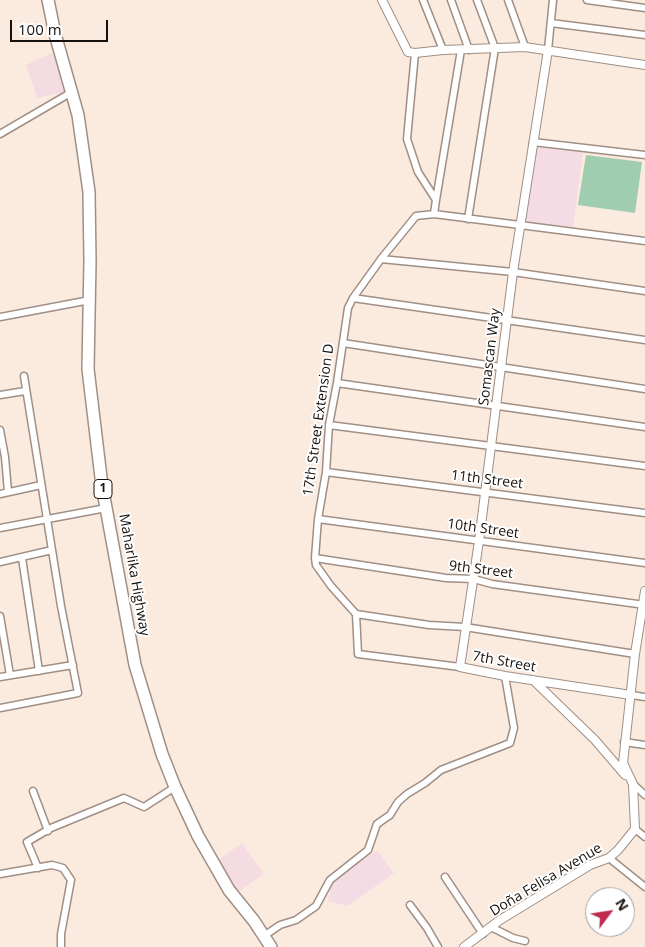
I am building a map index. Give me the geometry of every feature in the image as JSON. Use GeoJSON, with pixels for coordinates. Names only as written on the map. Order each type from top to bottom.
{"type":"FeatureCollection","features":[{"type":"Feature","properties":{"kind":"highway","name":"Maharlika Highway"},"geometry":{"type":"LineString","coordinates":[[48,0],[55,34],[78,115],[89,192],[90,300],[88,369],[102,486],[135,665],[162,754],[175,788],[198,836],[229,890],[271,947]]}},
{"type":"Feature","properties":{"kind":"street"},"geometry":{"type":"LineString","coordinates":[[382,0],[408,52],[525,47],[645,65]]}},
{"type":"Feature","properties":{"kind":"street"},"geometry":{"type":"LineString","coordinates":[[423,0],[442,50]]}},
{"type":"Feature","properties":{"kind":"street"},"geometry":{"type":"LineString","coordinates":[[451,0],[465,50],[434,214],[468,220],[645,241]]}},
{"type":"Feature","properties":{"kind":"street"},"geometry":{"type":"LineString","coordinates":[[468,220],[495,48],[477,0]]}},
{"type":"Feature","properties":{"kind":"street"},"geometry":{"type":"LineString","coordinates":[[508,0],[525,47]]}},
{"type":"Feature","properties":{"kind":"street"},"geometry":{"type":"LineString","coordinates":[[548,50],[554,0]]}},
{"type":"Feature","properties":{"kind":"street"},"geometry":{"type":"LineString","coordinates":[[587,0],[645,8]]}},
{"type":"Feature","properties":{"kind":"street"},"geometry":{"type":"LineString","coordinates":[[551,23],[645,36]]}},
{"type":"Feature","properties":{"kind":"street","name":"Somascan Way"},"geometry":{"type":"LineString","coordinates":[[460,667],[497,407],[512,272],[548,50]]}},
{"type":"Feature","properties":{"kind":"street"},"geometry":{"type":"LineString","coordinates":[[416,53],[407,139],[418,172],[436,200]]}},
{"type":"Feature","properties":{"kind":"street"},"geometry":{"type":"LineString","coordinates":[[0,134],[72,92]]}},
{"type":"Feature","properties":{"kind":"street"},"geometry":{"type":"LineString","coordinates":[[533,142],[645,154]]}},
{"type":"Feature","properties":{"kind":"street","name":"17th Street Extension D"},"geometry":{"type":"LineString","coordinates":[[315,558],[318,519],[326,472],[329,425],[348,308],[381,259],[416,216],[434,214]]}},
{"type":"Feature","properties":{"kind":"street"},"geometry":{"type":"LineString","coordinates":[[381,259],[512,272],[645,291]]}},
{"type":"Feature","properties":{"kind":"street"},"geometry":{"type":"LineString","coordinates":[[353,298],[645,340]]}},
{"type":"Feature","properties":{"kind":"street"},"geometry":{"type":"LineString","coordinates":[[0,316],[90,300]]}},
{"type":"Feature","properties":{"kind":"street"},"geometry":{"type":"LineString","coordinates":[[343,343],[645,390]]}},
{"type":"Feature","properties":{"kind":"street"},"geometry":{"type":"LineString","coordinates":[[0,708],[78,693],[52,550],[24,376]]}},
{"type":"Feature","properties":{"kind":"street"},"geometry":{"type":"LineString","coordinates":[[337,383],[645,427]]}},
{"type":"Feature","properties":{"kind":"street"},"geometry":{"type":"LineString","coordinates":[[0,395],[25,391]]}},
{"type":"Feature","properties":{"kind":"street"},"geometry":{"type":"LineString","coordinates":[[329,425],[645,466]]}},
{"type":"Feature","properties":{"kind":"street"},"geometry":{"type":"LineString","coordinates":[[0,430],[2,458],[8,492]]}},
{"type":"Feature","properties":{"kind":"street","name":"11th Street"},"geometry":{"type":"LineString","coordinates":[[326,472],[645,513]]}},
{"type":"Feature","properties":{"kind":"street"},"geometry":{"type":"LineString","coordinates":[[0,494],[41,485]]}},
{"type":"Feature","properties":{"kind":"street"},"geometry":{"type":"LineString","coordinates":[[0,528],[106,508]]}},
{"type":"Feature","properties":{"kind":"street","name":"10th Street"},"geometry":{"type":"LineString","coordinates":[[318,519],[645,563]]}},
{"type":"Feature","properties":{"kind":"street"},"geometry":{"type":"LineString","coordinates":[[0,562],[52,550]]}},
{"type":"Feature","properties":{"kind":"street"},"geometry":{"type":"LineString","coordinates":[[22,558],[39,671]]}},
{"type":"Feature","properties":{"kind":"street"},"geometry":{"type":"LineString","coordinates":[[315,558],[316,565],[322,574],[356,614],[430,626],[465,627],[635,654]]}},
{"type":"Feature","properties":{"kind":"street","name":"9th Street"},"geometry":{"type":"LineString","coordinates":[[315,558],[446,578],[474,579],[492,584],[644,605]]}},
{"type":"Feature","properties":{"kind":"street"},"geometry":{"type":"LineString","coordinates":[[645,592],[635,654],[623,763],[633,784],[635,829],[645,837]]}},
{"type":"Feature","properties":{"kind":"street","name":"7th Street"},"geometry":{"type":"LineString","coordinates":[[356,614],[358,654],[460,667],[505,676],[645,697]]}},
{"type":"Feature","properties":{"kind":"street"},"geometry":{"type":"LineString","coordinates":[[0,616],[10,675]]}},
{"type":"Feature","properties":{"kind":"street"},"geometry":{"type":"LineString","coordinates":[[0,677],[73,665]]}},
{"type":"Feature","properties":{"kind":"street"},"geometry":{"type":"LineString","coordinates":[[264,936],[280,925],[296,920],[316,906],[330,880],[368,850],[377,824],[390,815],[398,802],[407,794],[425,784],[441,770],[510,743],[514,728],[505,676]]}},
{"type":"Feature","properties":{"kind":"street"},"geometry":{"type":"LineString","coordinates":[[533,680],[595,740],[645,795]]}},
{"type":"Feature","properties":{"kind":"street"},"geometry":{"type":"LineString","coordinates":[[624,742],[645,745]]}},
{"type":"Feature","properties":{"kind":"street"},"geometry":{"type":"LineString","coordinates":[[633,784],[645,786]]}},
{"type":"Feature","properties":{"kind":"street"},"geometry":{"type":"LineString","coordinates":[[38,868],[27,842],[48,830],[124,798],[144,807],[175,788]]}},
{"type":"Feature","properties":{"kind":"street"},"geometry":{"type":"LineString","coordinates":[[33,791],[48,830]]}},
{"type":"Feature","properties":{"kind":"street","name":"Doña Felisa Avenue"},"geometry":{"type":"LineString","coordinates":[[464,947],[500,920],[590,865],[609,858],[635,829]]}},
{"type":"Feature","properties":{"kind":"street"},"geometry":{"type":"LineString","coordinates":[[609,858],[645,886]]}},
{"type":"Feature","properties":{"kind":"street"},"geometry":{"type":"LineString","coordinates":[[0,874],[52,865],[63,868],[70,880],[61,934],[61,947]]}},
{"type":"Feature","properties":{"kind":"street"},"geometry":{"type":"LineString","coordinates":[[445,877],[483,934]]}},
{"type":"Feature","properties":{"kind":"street"},"geometry":{"type":"LineString","coordinates":[[410,905],[438,947]]}},
{"type":"Feature","properties":{"kind":"street"},"geometry":{"type":"LineString","coordinates":[[491,928],[525,941]]}},
{"type":"Feature","properties":{"kind":"shaded area"},"geometry":{"type":"Polygon","coordinates":[[[54,52],[64,92],[37,98],[26,65],[54,52]]]}},
{"type":"Feature","properties":{"kind":"shaded area"},"geometry":{"type":"Polygon","coordinates":[[[537,146],[583,151],[573,229],[529,224],[525,219],[537,146]]]}},
{"type":"Feature","properties":{"kind":"shaded area"},"geometry":{"type":"Polygon","coordinates":[[[242,843],[264,874],[237,893],[215,862],[242,843]]]}},
{"type":"Feature","properties":{"kind":"shaded area"},"geometry":{"type":"Polygon","coordinates":[[[377,850],[394,873],[348,906],[328,901],[332,882],[377,850]]]}},
{"type":"Feature","properties":{"kind":"green space"},"geometry":{"type":"Polygon","coordinates":[[[586,155],[642,162],[635,213],[578,205],[586,155]]]}}]}
